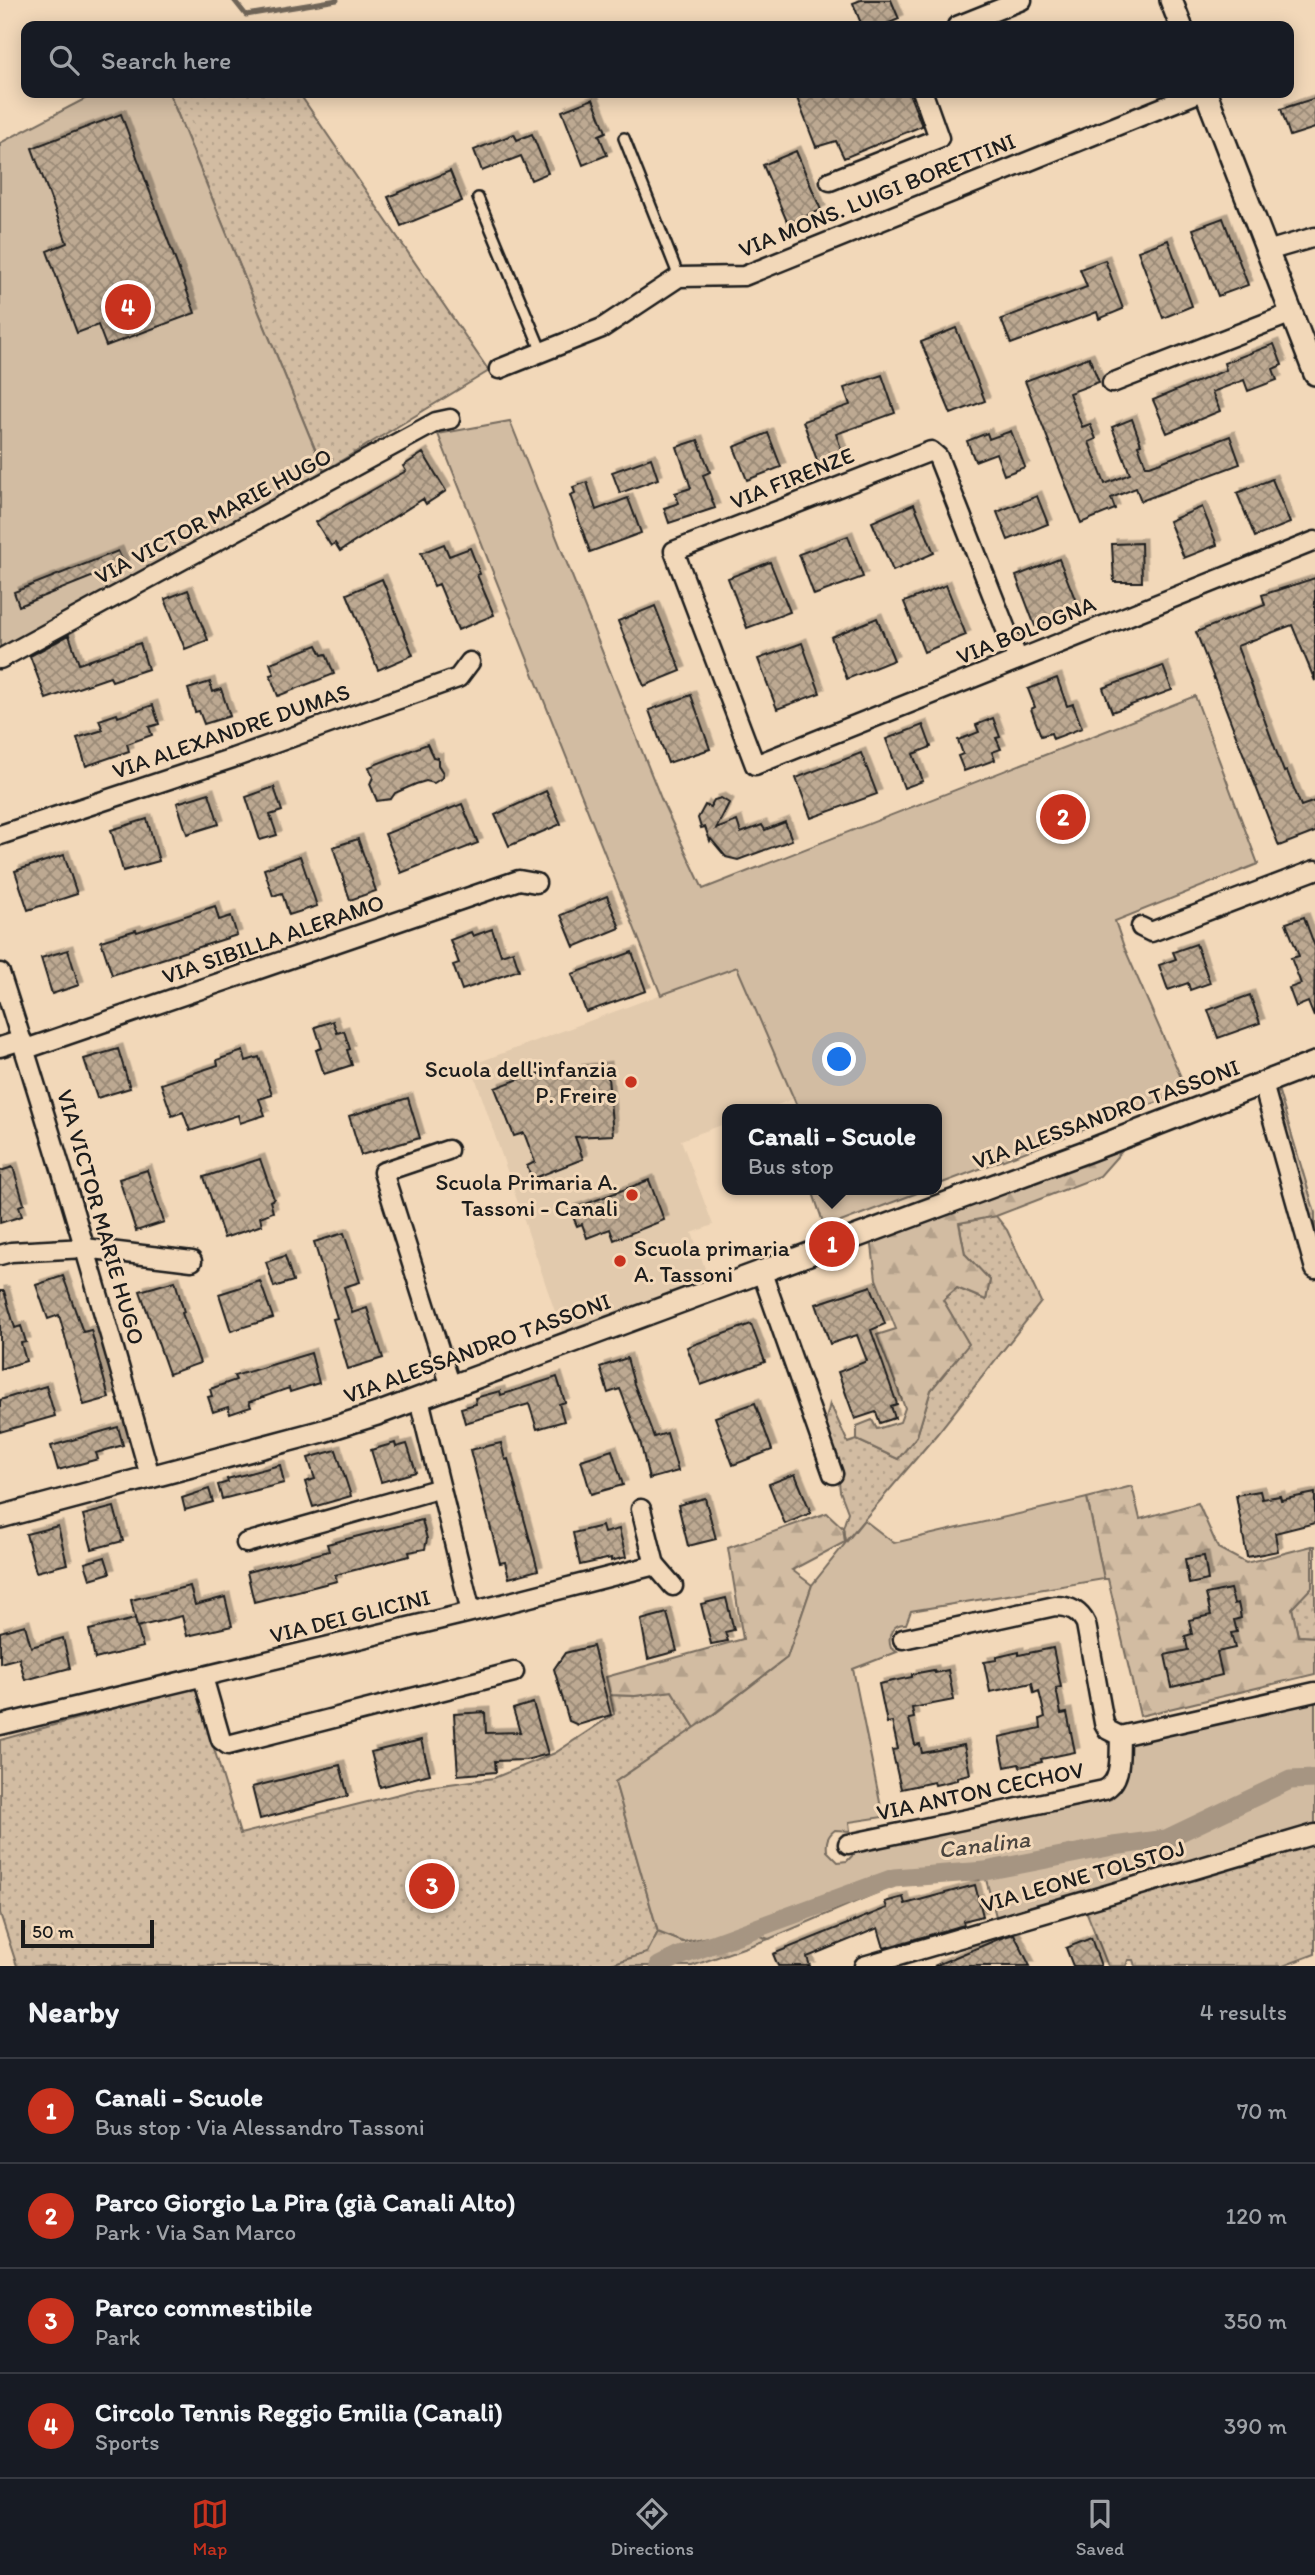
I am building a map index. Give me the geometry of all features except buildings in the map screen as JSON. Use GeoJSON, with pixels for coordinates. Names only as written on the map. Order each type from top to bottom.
{"type":"FeatureCollection","features":[{"type":"Feature","properties":{"kind":"street"},"geometry":{"type":"LineString","coordinates":[[970,21],[1022,0]]}},
{"type":"Feature","properties":{"kind":"street"},"geometry":{"type":"LineString","coordinates":[[1171,0],[1179,21]]}},
{"type":"Feature","properties":{"kind":"street"},"geometry":{"type":"LineString","coordinates":[[830,181],[939,138],[925,98]]}},
{"type":"Feature","properties":{"kind":"street","name":"VIA MONS. LUIGI BORETTINI"},"geometry":{"type":"LineString","coordinates":[[679,277],[744,276],[1186,98]]}},
{"type":"Feature","properties":{"kind":"street"},"geometry":{"type":"LineString","coordinates":[[1208,98],[1315,373]]}},
{"type":"Feature","properties":{"kind":"street"},"geometry":{"type":"LineString","coordinates":[[1267,251],[1315,237]]}},
{"type":"Feature","properties":{"kind":"street"},"geometry":{"type":"LineString","coordinates":[[499,369],[602,328],[679,277]]}},
{"type":"Feature","properties":{"kind":"street"},"geometry":{"type":"LineString","coordinates":[[1112,383],[1292,313]]}},
{"type":"Feature","properties":{"kind":"street","name":"VIA VICTOR MARIE HUGO"},"geometry":{"type":"LineString","coordinates":[[0,659],[436,422],[450,419]]}},
{"type":"Feature","properties":{"kind":"street","name":"VIA FIRENZE"},"geometry":{"type":"LineString","coordinates":[[755,765],[674,551],[686,546],[930,451],[938,457],[1018,660]]}},
{"type":"Feature","properties":{"kind":"street","name":"VIA BOLOGNA"},"geometry":{"type":"LineString","coordinates":[[755,765],[1315,541]]}},
{"type":"Feature","properties":{"kind":"street","name":"VIA ALEXANDRE DUMAS"},"geometry":{"type":"LineString","coordinates":[[0,835],[233,758],[458,678],[470,662]]}},
{"type":"Feature","properties":{"kind":"street"},"geometry":{"type":"LineString","coordinates":[[1141,927],[1151,932],[1315,870]]}},
{"type":"Feature","properties":{"kind":"street","name":"VIA SIBILLA ALERAMO"},"geometry":{"type":"LineString","coordinates":[[0,1047],[24,1045],[519,880],[536,883]]}},
{"type":"Feature","properties":{"kind":"street","name":"VIA VICTOR MARIE HUGO"},"geometry":{"type":"LineString","coordinates":[[0,973],[85,1248],[150,1476]]}},
{"type":"Feature","properties":{"kind":"street","name":"VIA ALESSANDRO TASSONI"},"geometry":{"type":"LineString","coordinates":[[0,1517],[323,1431],[419,1399],[1315,1063]]}},
{"type":"Feature","properties":{"kind":"street"},"geometry":{"type":"LineString","coordinates":[[1263,1084],[1315,1269]]}},
{"type":"Feature","properties":{"kind":"street"},"geometry":{"type":"LineString","coordinates":[[448,1150],[383,1172],[451,1387]]}},
{"type":"Feature","properties":{"kind":"street"},"geometry":{"type":"LineString","coordinates":[[0,1255],[85,1248],[192,1261]]}},
{"type":"Feature","properties":{"kind":"street"},"geometry":{"type":"LineString","coordinates":[[761,1270],[833,1474]]}},
{"type":"Feature","properties":{"kind":"street"},"geometry":{"type":"LineString","coordinates":[[419,1399],[471,1612]]}},
{"type":"Feature","properties":{"kind":"street"},"geometry":{"type":"LineString","coordinates":[[246,1543],[441,1488]]}},
{"type":"Feature","properties":{"kind":"street"},"geometry":{"type":"LineString","coordinates":[[641,1509],[655,1565],[673,1586]]}},
{"type":"Feature","properties":{"kind":"street","name":"VIA DEI GLICINI"},"geometry":{"type":"LineString","coordinates":[[0,1725],[655,1565]]}},
{"type":"Feature","properties":{"kind":"street"},"geometry":{"type":"LineString","coordinates":[[902,1639],[1055,1606],[1074,1610],[1082,1615],[1086,1623],[1104,1723],[1108,1730],[1120,1736],[1315,1692]]}},
{"type":"Feature","properties":{"kind":"street"},"geometry":{"type":"LineString","coordinates":[[203,1677],[221,1740],[228,1745],[514,1672]]}},
{"type":"Feature","properties":{"kind":"street","name":"VIA ANTON CECHOV"},"geometry":{"type":"LineString","coordinates":[[848,1844],[1104,1790],[1112,1785],[1117,1777],[1120,1736]]}},
{"type":"Feature","properties":{"kind":"street","name":"VIA LEONE TOLSTOJ"},"geometry":{"type":"LineString","coordinates":[[864,1966],[1315,1834]]}},
{"type":"Feature","properties":{"kind":"lane"},"geometry":{"type":"LineString","coordinates":[[624,138],[679,277]]}},
{"type":"Feature","properties":{"kind":"lane"},"geometry":{"type":"LineString","coordinates":[[478,198],[542,352]]}},
{"type":"Feature","properties":{"kind":"shaded area","name":"Scuola dell'infanzia P. Freire"},"geometry":{"type":"Polygon","coordinates":[[[737,966],[793,1099],[780,1104],[722,1104],[722,1125],[681,1140],[713,1225],[692,1233],[713,1290],[566,1344],[471,1065],[737,966]]]}},
{"type":"Feature","properties":{"kind":"green space"},"geometry":{"type":"Polygon","coordinates":[[[86,98],[171,98],[324,471],[0,649],[0,143],[86,98]]]}},
{"type":"Feature","properties":{"kind":"green space"},"geometry":{"type":"Polygon","coordinates":[[[171,98],[302,98],[489,371],[324,471],[171,98]]]}},
{"type":"Feature","properties":{"kind":"green space"},"geometry":{"type":"Polygon","coordinates":[[[510,421],[662,801],[703,889],[1195,696],[1258,864],[1115,921],[1187,1091],[942,1183],[942,1104],[796,1104],[737,967],[661,995],[438,434],[510,421]]]}},
{"type":"Feature","properties":{"kind":"green space"},"geometry":{"type":"Polygon","coordinates":[[[1279,1092],[1315,1213],[1315,1269],[1266,1096],[1279,1092]]]}},
{"type":"Feature","properties":{"kind":"green space"},"geometry":{"type":"Polygon","coordinates":[[[1122,1151],[1100,1176],[996,1216],[959,1223],[965,1254],[990,1280],[986,1300],[957,1288],[943,1300],[969,1344],[931,1390],[917,1436],[898,1459],[857,1440],[857,1426],[872,1420],[877,1429],[900,1422],[905,1408],[877,1335],[896,1329],[876,1279],[871,1237],[1122,1151]]]}},
{"type":"Feature","properties":{"kind":"green space"},"geometry":{"type":"Polygon","coordinates":[[[814,1195],[912,1195],[825,1228],[814,1195]]]}},
{"type":"Feature","properties":{"kind":"green space"},"geometry":{"type":"Polygon","coordinates":[[[996,1216],[1007,1230],[1041,1302],[937,1434],[845,1542],[843,1528],[848,1512],[824,1428],[830,1403],[848,1443],[857,1440],[898,1459],[917,1436],[931,1390],[968,1344],[943,1300],[957,1288],[986,1300],[990,1280],[965,1254],[959,1223],[996,1216]]]}},
{"type":"Feature","properties":{"kind":"green space"},"geometry":{"type":"Polygon","coordinates":[[[1132,1486],[1140,1519],[1198,1503],[1218,1548],[1246,1563],[1312,1546],[1312,1587],[1292,1608],[1298,1636],[1315,1637],[1315,1674],[1140,1716],[1108,1579],[1104,1579],[1087,1498],[1132,1486]]]}},
{"type":"Feature","properties":{"kind":"green space"},"geometry":{"type":"Polygon","coordinates":[[[1087,1498],[1104,1579],[911,1611],[906,1624],[894,1628],[890,1635],[891,1648],[897,1652],[853,1669],[883,1817],[849,1822],[850,1831],[835,1830],[828,1839],[827,1851],[838,1862],[847,1861],[859,1849],[1111,1799],[1124,1781],[1129,1738],[1315,1698],[1315,1827],[997,1920],[984,1872],[895,1885],[769,1939],[742,1930],[683,1942],[658,1932],[615,1782],[712,1716],[787,1658],[812,1585],[864,1520],[894,1543],[1087,1498]]]}},
{"type":"Feature","properties":{"kind":"green space"},"geometry":{"type":"Polygon","coordinates":[[[827,1513],[843,1528],[845,1542],[792,1570],[812,1585],[787,1658],[695,1728],[672,1691],[635,1696],[610,1695],[606,1677],[743,1639],[728,1548],[827,1513]]]}},
{"type":"Feature","properties":{"kind":"green space"},"geometry":{"type":"Polygon","coordinates":[[[1312,1546],[1315,1546],[1315,1637],[1298,1636],[1292,1608],[1312,1586],[1312,1546]]]}},
{"type":"Feature","properties":{"kind":"green space"},"geometry":{"type":"Polygon","coordinates":[[[195,1686],[240,1834],[427,1787],[494,1778],[555,1753],[614,1714],[610,1695],[635,1696],[672,1691],[695,1728],[615,1782],[658,1932],[647,1953],[605,1966],[17,1966],[0,1913],[0,1740],[195,1686]]]}},
{"type":"Feature","properties":{"kind":"green space"},"geometry":{"type":"Polygon","coordinates":[[[1315,1840],[1315,1954],[1283,1966],[1135,1966],[1133,1960],[1128,1960],[1126,1966],[1108,1966],[1085,1908],[1315,1840]]]}},
{"type":"Feature","properties":{"kind":"green space"},"geometry":{"type":"Polygon","coordinates":[[[742,1930],[769,1939],[692,1966],[605,1966],[647,1953],[658,1932],[683,1942],[742,1930]]]}},
{"type":"Feature","properties":{"kind":"waterway"},"geometry":{"type":"LineString","coordinates":[[234,0],[246,15],[337,0]]}},
{"type":"Feature","properties":{"kind":"waterway","name":"Canalina"},"geometry":{"type":"LineString","coordinates":[[659,1966],[677,1957],[894,1878],[985,1871],[1113,1846],[1166,1839],[1290,1780],[1315,1779]]}},
{"type":"Feature","properties":{"kind":"place","name":"Circolo Tennis Reggio Emilia (Canali)"},"geometry":{"type":"Point","coordinates":[128,307]}},
{"type":"Feature","properties":{"kind":"place","name":"Parco Giorgio La Pira (già Canali Alto)"},"geometry":{"type":"Point","coordinates":[1063,817]}},
{"type":"Feature","properties":{"kind":"place","name":"Scuola dell'infanzia P. Freire"},"geometry":{"type":"Point","coordinates":[631,1082]}},
{"type":"Feature","properties":{"kind":"place","name":"Scuola Primaria A. Tassoni - Canali"},"geometry":{"type":"Point","coordinates":[632,1195]}},
{"type":"Feature","properties":{"kind":"place","name":"Canali - Scuole"},"geometry":{"type":"Point","coordinates":[832,1244]}},
{"type":"Feature","properties":{"kind":"place","name":"Scuola primaria A. Tassoni"},"geometry":{"type":"Point","coordinates":[620,1261]}},
{"type":"Feature","properties":{"kind":"place","name":"Parco commestibile"},"geometry":{"type":"Point","coordinates":[432,1886]}}]}
